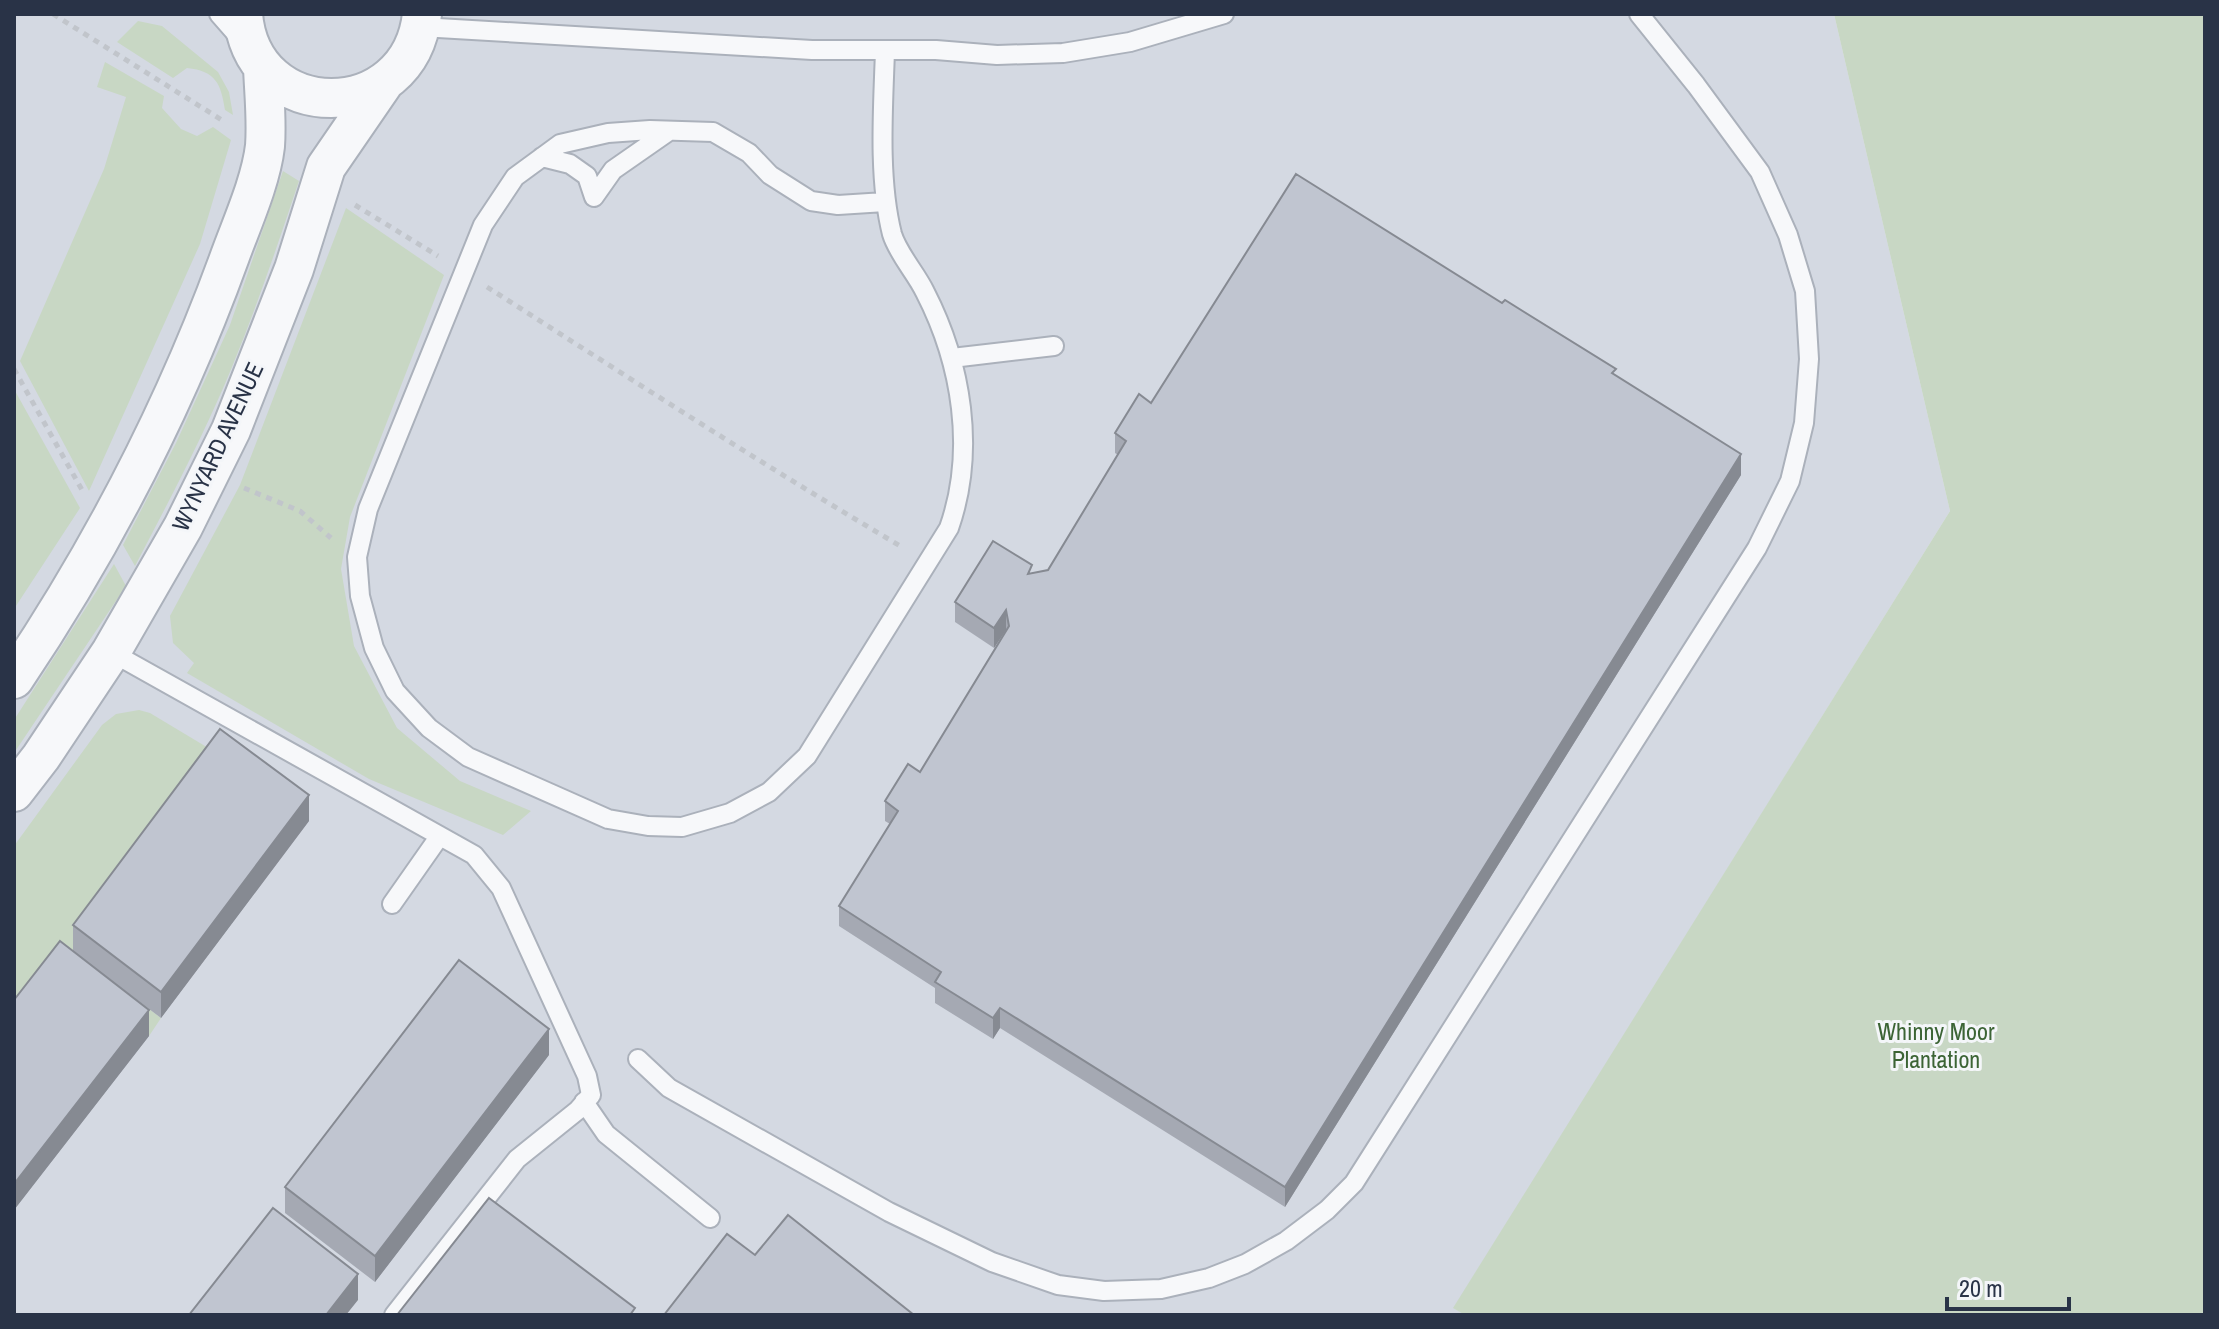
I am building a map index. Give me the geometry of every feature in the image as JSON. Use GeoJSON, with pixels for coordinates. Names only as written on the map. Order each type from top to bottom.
{"type":"FeatureCollection","features":[{"type":"Feature","properties":{"kind":"street"},"geometry":{"type":"LineString","coordinates":[[14,679],[64,605],[144,456],[213,302],[252,195],[265,147],[259,61],[243,25],[243,14]]}},
{"type":"Feature","properties":{"kind":"street","name":"WYNYARD AVENUE"},"geometry":{"type":"LineString","coordinates":[[14,792],[111,652],[183,527],[231,430],[294,269],[326,167],[383,84],[411,53],[421,20]]}},
{"type":"Feature","properties":{"kind":"street"},"geometry":{"type":"LineString","coordinates":[[259,61],[285,86],[312,97],[341,99],[383,84]]}},
{"type":"Feature","properties":{"kind":"lane"},"geometry":{"type":"LineString","coordinates":[[219,14],[259,61]]}},
{"type":"Feature","properties":{"kind":"lane"},"geometry":{"type":"LineString","coordinates":[[421,20],[812,50],[936,50],[997,55],[1063,53],[1130,42],[1224,14]]}},
{"type":"Feature","properties":{"kind":"lane"},"geometry":{"type":"LineString","coordinates":[[638,1059],[669,1088],[889,1212],[992,1262],[1058,1285],[1104,1291],[1161,1289],[1209,1278],[1245,1264],[1286,1241],[1327,1210],[1354,1183],[1757,548],[1790,481],[1804,423],[1809,359],[1805,291],[1788,235],[1760,172],[1639,14]]}},
{"type":"Feature","properties":{"kind":"lane"},"geometry":{"type":"LineString","coordinates":[[885,51],[885,202],[893,238],[925,292],[959,381],[963,460],[960,498],[949,528],[807,756],[769,792],[730,813],[682,827],[648,826],[608,819],[468,757],[429,728],[395,691],[374,648],[360,596],[358,551],[368,509],[483,225],[515,177],[560,144],[608,133],[713,132],[749,153],[770,175],[811,201],[838,205],[885,202]]}},
{"type":"Feature","properties":{"kind":"lane"},"geometry":{"type":"LineString","coordinates":[[542,157],[570,164],[587,176],[594,197],[613,170],[669,131]]}},
{"type":"Feature","properties":{"kind":"lane"},"geometry":{"type":"LineString","coordinates":[[952,358],[1054,346]]}},
{"type":"Feature","properties":{"kind":"lane"},"geometry":{"type":"LineString","coordinates":[[111,652],[474,855],[501,888],[587,1076],[591,1095],[578,1110],[517,1159],[394,1315]]}},
{"type":"Feature","properties":{"kind":"lane"},"geometry":{"type":"LineString","coordinates":[[392,904],[439,837]]}},
{"type":"Feature","properties":{"kind":"lane"},"geometry":{"type":"LineString","coordinates":[[584,1102],[606,1134],[710,1218]]}},
{"type":"Feature","properties":{"kind":"path"},"geometry":{"type":"LineString","coordinates":[[14,369],[104,530]]}},
{"type":"Feature","properties":{"kind":"path"},"geometry":{"type":"LineString","coordinates":[[210,474],[300,511],[325,535],[358,551]]}},
{"type":"Feature","properties":{"kind":"shaded area"},"geometry":{"type":"Polygon","coordinates":[[[14,14],[1834,14],[1950,511],[1454,1308],[1465,1315],[14,1315],[14,14]]]}},
{"type":"Feature","properties":{"kind":"green space","name":"Whinny Moor Plantation"},"geometry":{"type":"Polygon","coordinates":[[[1834,14],[2205,14],[2205,1315],[1465,1315],[1453,1308],[1950,511],[1834,14]]]}},
{"type":"Feature","properties":{"kind":"green space"},"geometry":{"type":"Polygon","coordinates":[[[138,21],[162,26],[218,72],[229,92],[233,115],[225,110],[219,86],[205,72],[187,68],[173,78],[117,42],[138,21]]]}},
{"type":"Feature","properties":{"kind":"green space"},"geometry":{"type":"Polygon","coordinates":[[[105,62],[164,96],[162,108],[181,129],[197,136],[213,127],[231,140],[200,244],[89,491],[20,361],[104,169],[126,97],[97,87],[105,62]]]}},
{"type":"Feature","properties":{"kind":"green space"},"geometry":{"type":"Polygon","coordinates":[[[283,171],[299,181],[250,321],[210,418],[135,566],[123,545],[176,443],[230,325],[283,171]]]}},
{"type":"Feature","properties":{"kind":"green space"},"geometry":{"type":"Polygon","coordinates":[[[346,208],[444,275],[350,517],[341,569],[354,646],[397,728],[460,781],[531,811],[503,835],[369,779],[187,673],[194,663],[173,643],[170,616],[240,485],[346,208]]]}},
{"type":"Feature","properties":{"kind":"green space"},"geometry":{"type":"Polygon","coordinates":[[[14,389],[80,508],[14,609],[14,389]]]}},
{"type":"Feature","properties":{"kind":"green space"},"geometry":{"type":"Polygon","coordinates":[[[114,564],[126,586],[14,753],[14,720],[114,564]]]}},
{"type":"Feature","properties":{"kind":"green space"},"geometry":{"type":"Polygon","coordinates":[[[139,710],[150,713],[220,755],[73,951],[161,1018],[149,1036],[14,1026],[14,846],[102,725],[116,714],[139,710]]]}},
{"type":"Feature","properties":{"kind":"building"},"geometry":{"type":"Polygon","coordinates":[[[1296,174],[1502,303],[1505,300],[1616,369],[1612,373],[1741,454],[1285,1187],[1000,1008],[993,1018],[935,982],[941,972],[839,906],[898,811],[885,801],[908,764],[920,772],[1009,626],[1006,610],[994,628],[955,602],[993,541],[1032,565],[1028,574],[1048,570],[1126,441],[1115,433],[1139,394],[1151,403],[1296,174]]]}},
{"type":"Feature","properties":{"kind":"building"},"geometry":{"type":"Polygon","coordinates":[[[220,729],[309,795],[161,992],[73,925],[220,729]]]}},
{"type":"Feature","properties":{"kind":"building"},"geometry":{"type":"Polygon","coordinates":[[[60,941],[149,1010],[14,1184],[14,1000],[60,941]]]}},
{"type":"Feature","properties":{"kind":"building"},"geometry":{"type":"Polygon","coordinates":[[[459,960],[549,1029],[375,1256],[285,1187],[459,960]]]}},
{"type":"Feature","properties":{"kind":"building"},"geometry":{"type":"Polygon","coordinates":[[[489,1198],[635,1308],[630,1315],[397,1315],[489,1198]]]}},
{"type":"Feature","properties":{"kind":"building"},"geometry":{"type":"Polygon","coordinates":[[[273,1208],[358,1274],[326,1315],[189,1315],[273,1208]]]}},
{"type":"Feature","properties":{"kind":"building"},"geometry":{"type":"Polygon","coordinates":[[[788,1215],[914,1315],[664,1315],[727,1234],[755,1255],[788,1215]]]}}]}
